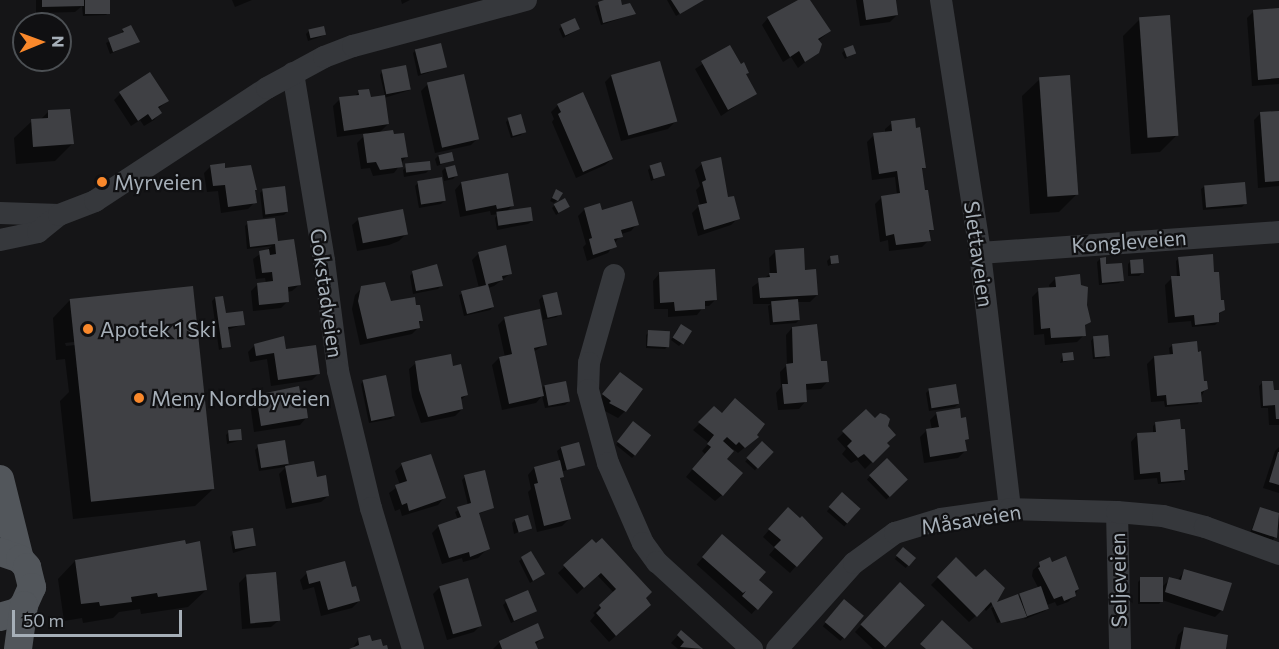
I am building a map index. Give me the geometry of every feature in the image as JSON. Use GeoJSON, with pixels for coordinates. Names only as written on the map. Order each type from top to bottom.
{"type":"FeatureCollection","features":[{"type":"Feature","properties":{"kind":"main road"},"geometry":{"type":"LineString","coordinates":[[0,479],[10,555],[31,576],[32,587],[12,611],[18,649]]}},
{"type":"Feature","properties":{"kind":"street"},"geometry":{"type":"LineString","coordinates":[[0,240],[38,232],[59,215],[95,201],[171,149],[293,73],[353,46],[526,0]]}},
{"type":"Feature","properties":{"kind":"street","name":"Slettaveien"},"geometry":{"type":"LineString","coordinates":[[941,0],[980,253],[1010,509]]}},
{"type":"Feature","properties":{"kind":"street","name":"Gokstadveien"},"geometry":{"type":"LineString","coordinates":[[293,73],[324,261],[339,371],[372,508],[413,649]]}},
{"type":"Feature","properties":{"kind":"street"},"geometry":{"type":"LineString","coordinates":[[0,213],[59,215]]}},
{"type":"Feature","properties":{"kind":"street","name":"Kongleveien"},"geometry":{"type":"LineString","coordinates":[[980,253],[1279,231]]}},
{"type":"Feature","properties":{"kind":"street"},"geometry":{"type":"LineString","coordinates":[[614,275],[589,363],[588,390],[608,463],[643,543],[657,562],[752,649]]}},
{"type":"Feature","properties":{"kind":"street","name":"Måsaveien"},"geometry":{"type":"LineString","coordinates":[[777,649],[854,563],[895,533],[940,519],[1010,509],[1117,512],[1163,516],[1205,527],[1279,554]]}},
{"type":"Feature","properties":{"kind":"street","name":"Seljeveien"},"geometry":{"type":"LineString","coordinates":[[1117,512],[1120,649]]}},
{"type":"Feature","properties":{"kind":"building"},"geometry":{"type":"Polygon","coordinates":[[[42,0],[84,0],[84,6],[42,7],[42,0]]]}},
{"type":"Feature","properties":{"kind":"building"},"geometry":{"type":"Polygon","coordinates":[[[85,0],[110,0],[110,14],[85,14],[85,0]]]}},
{"type":"Feature","properties":{"kind":"building"},"geometry":{"type":"Polygon","coordinates":[[[621,0],[622,5],[630,3],[636,14],[603,23],[598,2],[621,0]]]}},
{"type":"Feature","properties":{"kind":"building"},"geometry":{"type":"Polygon","coordinates":[[[671,0],[704,0],[680,14],[671,0]]]}},
{"type":"Feature","properties":{"kind":"building"},"geometry":{"type":"Polygon","coordinates":[[[798,0],[810,0],[831,31],[818,39],[822,44],[819,53],[805,62],[799,51],[790,57],[767,17],[798,0]]]}},
{"type":"Feature","properties":{"kind":"building"},"geometry":{"type":"Polygon","coordinates":[[[863,0],[896,0],[898,15],[866,20],[863,0]]]}},
{"type":"Feature","properties":{"kind":"building"},"geometry":{"type":"Polygon","coordinates":[[[1279,8],[1279,78],[1258,80],[1253,10],[1279,8]]]}},
{"type":"Feature","properties":{"kind":"building"},"geometry":{"type":"Polygon","coordinates":[[[1170,15],[1178,136],[1148,138],[1139,17],[1170,15]]]}},
{"type":"Feature","properties":{"kind":"building"},"geometry":{"type":"Polygon","coordinates":[[[575,18],[580,29],[565,35],[560,25],[575,18]]]}},
{"type":"Feature","properties":{"kind":"building"},"geometry":{"type":"Polygon","coordinates":[[[131,25],[140,42],[113,52],[108,38],[124,32],[122,29],[131,25]]]}},
{"type":"Feature","properties":{"kind":"building"},"geometry":{"type":"Polygon","coordinates":[[[324,26],[326,35],[310,38],[308,30],[324,26]]]}},
{"type":"Feature","properties":{"kind":"building"},"geometry":{"type":"Polygon","coordinates":[[[441,43],[447,67],[421,74],[415,50],[441,43]]]}},
{"type":"Feature","properties":{"kind":"building"},"geometry":{"type":"Polygon","coordinates":[[[730,45],[741,64],[744,62],[749,73],[746,74],[757,94],[728,110],[701,61],[730,45]]]}},
{"type":"Feature","properties":{"kind":"building"},"geometry":{"type":"Polygon","coordinates":[[[853,45],[856,53],[847,57],[844,49],[853,45]]]}},
{"type":"Feature","properties":{"kind":"building"},"geometry":{"type":"Polygon","coordinates":[[[660,61],[677,122],[628,136],[611,75],[660,61]]]}},
{"type":"Feature","properties":{"kind":"building"},"geometry":{"type":"Polygon","coordinates":[[[406,65],[411,90],[386,94],[381,70],[406,65]]]}},
{"type":"Feature","properties":{"kind":"building"},"geometry":{"type":"Polygon","coordinates":[[[150,72],[169,101],[158,107],[162,113],[152,120],[148,114],[138,121],[119,92],[150,72]]]}},
{"type":"Feature","properties":{"kind":"building"},"geometry":{"type":"Polygon","coordinates":[[[464,74],[479,139],[442,148],[427,83],[464,74]]]}},
{"type":"Feature","properties":{"kind":"building"},"geometry":{"type":"Polygon","coordinates":[[[1070,75],[1078,195],[1047,197],[1039,77],[1070,75]]]}},
{"type":"Feature","properties":{"kind":"building"},"geometry":{"type":"Polygon","coordinates":[[[369,89],[371,97],[385,95],[389,124],[344,131],[339,97],[359,95],[358,90],[369,89]]]}},
{"type":"Feature","properties":{"kind":"building"},"geometry":{"type":"Polygon","coordinates":[[[583,92],[613,159],[583,172],[558,114],[561,112],[557,104],[583,92]]]}},
{"type":"Feature","properties":{"kind":"building"},"geometry":{"type":"Polygon","coordinates":[[[70,109],[74,144],[33,147],[31,119],[48,118],[48,110],[70,109]]]}},
{"type":"Feature","properties":{"kind":"building"},"geometry":{"type":"Polygon","coordinates":[[[1279,111],[1279,181],[1265,182],[1260,112],[1279,111]]]}},
{"type":"Feature","properties":{"kind":"building"},"geometry":{"type":"Polygon","coordinates":[[[521,114],[526,132],[513,136],[508,118],[521,114]]]}},
{"type":"Feature","properties":{"kind":"building"},"geometry":{"type":"Polygon","coordinates":[[[915,118],[916,128],[920,127],[926,168],[922,168],[934,230],[929,230],[931,241],[896,245],[894,234],[886,236],[881,196],[900,193],[897,171],[879,174],[873,133],[892,131],[891,121],[915,118]]]}},
{"type":"Feature","properties":{"kind":"building"},"geometry":{"type":"Polygon","coordinates":[[[393,130],[394,134],[404,133],[408,157],[401,158],[403,167],[380,170],[376,162],[367,163],[363,134],[393,130]]]}},
{"type":"Feature","properties":{"kind":"building"},"geometry":{"type":"Polygon","coordinates":[[[452,152],[454,161],[440,164],[438,155],[452,152]]]}},
{"type":"Feature","properties":{"kind":"building"},"geometry":{"type":"Polygon","coordinates":[[[721,157],[728,197],[734,196],[740,219],[704,230],[698,205],[707,203],[702,182],[706,180],[701,162],[721,157]]]}},
{"type":"Feature","properties":{"kind":"building"},"geometry":{"type":"Polygon","coordinates":[[[430,161],[431,170],[406,173],[405,164],[430,161]]]}},
{"type":"Feature","properties":{"kind":"building"},"geometry":{"type":"Polygon","coordinates":[[[661,162],[665,175],[654,179],[650,166],[661,162]]]}},
{"type":"Feature","properties":{"kind":"building"},"geometry":{"type":"Polygon","coordinates":[[[225,163],[225,168],[251,165],[257,190],[255,190],[257,203],[228,207],[225,185],[213,186],[210,165],[225,163]]]}},
{"type":"Feature","properties":{"kind":"building"},"geometry":{"type":"Polygon","coordinates":[[[455,165],[458,176],[448,178],[445,168],[455,165]]]}},
{"type":"Feature","properties":{"kind":"building"},"geometry":{"type":"Polygon","coordinates":[[[508,173],[514,206],[497,209],[496,205],[466,211],[461,182],[508,173]]]}},
{"type":"Feature","properties":{"kind":"building"},"geometry":{"type":"Polygon","coordinates":[[[442,177],[446,201],[421,205],[417,181],[442,177]]]}},
{"type":"Feature","properties":{"kind":"building"},"geometry":{"type":"Polygon","coordinates":[[[1245,182],[1247,204],[1206,207],[1204,186],[1245,182]]]}},
{"type":"Feature","properties":{"kind":"building"},"geometry":{"type":"Polygon","coordinates":[[[285,186],[288,212],[265,215],[262,189],[285,186]]]}},
{"type":"Feature","properties":{"kind":"building"},"geometry":{"type":"Polygon","coordinates":[[[556,189],[563,193],[558,201],[552,198],[556,189]]]}},
{"type":"Feature","properties":{"kind":"building"},"geometry":{"type":"Polygon","coordinates":[[[565,198],[570,207],[558,213],[554,204],[565,198]]]}},
{"type":"Feature","properties":{"kind":"building"},"geometry":{"type":"Polygon","coordinates":[[[632,201],[639,225],[621,230],[623,237],[614,239],[617,247],[593,255],[589,239],[592,238],[584,208],[600,203],[602,210],[632,201]]]}},
{"type":"Feature","properties":{"kind":"building"},"geometry":{"type":"Polygon","coordinates":[[[531,207],[533,221],[498,226],[496,212],[531,207]]]}},
{"type":"Feature","properties":{"kind":"building"},"geometry":{"type":"Polygon","coordinates":[[[403,209],[408,235],[363,243],[358,218],[403,209]]]}},
{"type":"Feature","properties":{"kind":"building"},"geometry":{"type":"Polygon","coordinates":[[[275,218],[278,241],[294,239],[301,285],[288,287],[289,302],[259,305],[257,283],[273,281],[272,272],[262,273],[259,251],[269,249],[270,255],[276,254],[275,244],[250,247],[247,221],[275,218]]]}},
{"type":"Feature","properties":{"kind":"building"},"geometry":{"type":"Polygon","coordinates":[[[506,245],[512,274],[502,276],[503,280],[488,284],[494,307],[467,314],[461,291],[486,285],[478,252],[506,245]]]}},
{"type":"Feature","properties":{"kind":"building"},"geometry":{"type":"Polygon","coordinates":[[[804,248],[805,270],[816,269],[818,295],[760,298],[758,278],[770,277],[769,273],[777,273],[775,250],[804,248]]]}},
{"type":"Feature","properties":{"kind":"building"},"geometry":{"type":"Polygon","coordinates":[[[1213,254],[1214,272],[1219,272],[1221,300],[1224,300],[1225,310],[1219,313],[1219,322],[1195,325],[1194,315],[1175,317],[1171,276],[1180,276],[1178,257],[1213,254]]]}},
{"type":"Feature","properties":{"kind":"building"},"geometry":{"type":"Polygon","coordinates":[[[838,255],[839,263],[831,264],[830,256],[838,255]]]}},
{"type":"Feature","properties":{"kind":"building"},"geometry":{"type":"Polygon","coordinates":[[[1106,257],[1106,264],[1122,263],[1124,281],[1102,283],[1100,258],[1106,257]]]}},
{"type":"Feature","properties":{"kind":"building"},"geometry":{"type":"Polygon","coordinates":[[[1143,259],[1144,273],[1131,274],[1130,260],[1143,259]]]}},
{"type":"Feature","properties":{"kind":"building"},"geometry":{"type":"Polygon","coordinates":[[[437,264],[443,286],[416,291],[412,271],[437,264]]]}},
{"type":"Feature","properties":{"kind":"building"},"geometry":{"type":"Polygon","coordinates":[[[715,269],[717,300],[705,301],[705,309],[675,311],[674,302],[660,303],[659,272],[715,269]]]}},
{"type":"Feature","properties":{"kind":"building"},"geometry":{"type":"Polygon","coordinates":[[[1080,274],[1081,285],[1088,287],[1087,305],[1091,322],[1085,325],[1086,336],[1051,338],[1050,328],[1041,329],[1038,288],[1056,287],[1055,277],[1080,274]]]}},
{"type":"Feature","properties":{"kind":"building"},"geometry":{"type":"Polygon","coordinates":[[[385,282],[391,301],[415,297],[416,305],[420,305],[423,321],[419,321],[420,328],[367,339],[358,301],[361,286],[385,282]]]}},
{"type":"Feature","properties":{"kind":"building"},"geometry":{"type":"Polygon","coordinates":[[[193,286],[214,489],[91,502],[70,299],[193,286]]]}},
{"type":"Feature","properties":{"kind":"building"},"geometry":{"type":"Polygon","coordinates":[[[557,292],[562,314],[548,318],[542,295],[557,292]]]}},
{"type":"Feature","properties":{"kind":"building"},"geometry":{"type":"Polygon","coordinates":[[[223,296],[226,313],[243,311],[245,325],[228,327],[231,347],[222,348],[215,297],[223,296]]]}},
{"type":"Feature","properties":{"kind":"building"},"geometry":{"type":"Polygon","coordinates":[[[798,299],[800,320],[773,322],[771,301],[798,299]]]}},
{"type":"Feature","properties":{"kind":"building"},"geometry":{"type":"Polygon","coordinates":[[[540,309],[547,345],[534,348],[544,396],[509,404],[499,357],[512,354],[504,317],[540,309]]]}},
{"type":"Feature","properties":{"kind":"building"},"geometry":{"type":"Polygon","coordinates":[[[681,324],[692,331],[684,344],[673,338],[681,324]]]}},
{"type":"Feature","properties":{"kind":"building"},"geometry":{"type":"Polygon","coordinates":[[[817,324],[821,361],[827,361],[829,382],[806,384],[807,402],[784,404],[782,384],[788,384],[786,364],[793,363],[792,327],[817,324]]]}},
{"type":"Feature","properties":{"kind":"building"},"geometry":{"type":"Polygon","coordinates":[[[648,330],[670,331],[669,347],[647,346],[648,330]]]}},
{"type":"Feature","properties":{"kind":"building"},"geometry":{"type":"Polygon","coordinates":[[[1108,335],[1110,356],[1095,357],[1093,336],[1108,335]]]}},
{"type":"Feature","properties":{"kind":"building"},"geometry":{"type":"Polygon","coordinates":[[[284,336],[286,349],[316,345],[320,374],[278,380],[274,353],[256,356],[254,344],[284,336]]]}},
{"type":"Feature","properties":{"kind":"building"},"geometry":{"type":"Polygon","coordinates":[[[1197,341],[1198,352],[1201,351],[1204,381],[1207,381],[1208,389],[1201,392],[1202,402],[1167,405],[1166,395],[1157,396],[1154,356],[1173,354],[1172,344],[1197,341]]]}},
{"type":"Feature","properties":{"kind":"building"},"geometry":{"type":"Polygon","coordinates":[[[1073,352],[1074,360],[1063,361],[1062,353],[1073,352]]]}},
{"type":"Feature","properties":{"kind":"building"},"geometry":{"type":"Polygon","coordinates":[[[451,354],[453,366],[461,364],[468,395],[461,397],[463,409],[428,417],[419,390],[415,361],[451,354]]]}},
{"type":"Feature","properties":{"kind":"building"},"geometry":{"type":"Polygon","coordinates":[[[620,372],[643,389],[626,412],[609,403],[611,401],[602,394],[620,372]]]}},
{"type":"Feature","properties":{"kind":"building"},"geometry":{"type":"Polygon","coordinates":[[[386,375],[395,416],[371,421],[363,380],[386,375]]]}},
{"type":"Feature","properties":{"kind":"building"},"geometry":{"type":"Polygon","coordinates":[[[566,381],[570,402],[548,406],[544,385],[566,381]]]}},
{"type":"Feature","properties":{"kind":"building"},"geometry":{"type":"Polygon","coordinates":[[[1262,381],[1273,381],[1274,390],[1279,390],[1279,419],[1276,419],[1275,405],[1263,406],[1262,381]]]}},
{"type":"Feature","properties":{"kind":"building"},"geometry":{"type":"Polygon","coordinates":[[[956,384],[959,404],[931,408],[928,388],[956,384]]]}},
{"type":"Feature","properties":{"kind":"building"},"geometry":{"type":"Polygon","coordinates":[[[299,386],[301,397],[305,396],[308,418],[261,426],[256,395],[299,386]]]}},
{"type":"Feature","properties":{"kind":"building"},"geometry":{"type":"Polygon","coordinates":[[[735,398],[765,424],[757,435],[759,437],[745,448],[739,442],[736,445],[727,437],[723,441],[734,451],[727,459],[743,473],[723,496],[692,469],[711,447],[707,444],[714,435],[698,422],[714,406],[722,413],[735,398]]]}},
{"type":"Feature","properties":{"kind":"building"},"geometry":{"type":"Polygon","coordinates":[[[960,408],[961,418],[966,417],[969,439],[965,440],[967,451],[930,457],[926,429],[939,427],[936,412],[960,408]]]}},
{"type":"Feature","properties":{"kind":"building"},"geometry":{"type":"Polygon","coordinates":[[[866,409],[875,418],[880,413],[886,415],[890,419],[888,426],[896,435],[887,443],[890,446],[873,463],[864,454],[858,458],[847,446],[852,441],[842,431],[866,409]]]}},
{"type":"Feature","properties":{"kind":"building"},"geometry":{"type":"Polygon","coordinates":[[[1180,419],[1181,429],[1185,429],[1188,470],[1184,470],[1185,480],[1161,482],[1160,472],[1140,474],[1137,433],[1156,432],[1155,422],[1180,419]]]}},
{"type":"Feature","properties":{"kind":"building"},"geometry":{"type":"Polygon","coordinates":[[[633,421],[651,435],[635,456],[617,441],[633,421]]]}},
{"type":"Feature","properties":{"kind":"building"},"geometry":{"type":"Polygon","coordinates":[[[241,429],[242,440],[229,441],[228,430],[241,429]]]}},
{"type":"Feature","properties":{"kind":"building"},"geometry":{"type":"Polygon","coordinates":[[[285,440],[289,464],[261,468],[257,444],[285,440]]]}},
{"type":"Feature","properties":{"kind":"building"},"geometry":{"type":"Polygon","coordinates":[[[762,441],[774,452],[758,469],[746,458],[762,441]]]}},
{"type":"Feature","properties":{"kind":"building"},"geometry":{"type":"Polygon","coordinates":[[[579,442],[585,465],[567,470],[561,447],[579,442]]]}},
{"type":"Feature","properties":{"kind":"building"},"geometry":{"type":"Polygon","coordinates":[[[1279,452],[1279,485],[1269,482],[1279,452]]]}},
{"type":"Feature","properties":{"kind":"building"},"geometry":{"type":"Polygon","coordinates":[[[431,454],[446,498],[409,511],[407,503],[402,505],[395,485],[407,481],[401,463],[431,454]]]}},
{"type":"Feature","properties":{"kind":"building"},"geometry":{"type":"Polygon","coordinates":[[[887,458],[908,480],[890,497],[869,475],[887,458]]]}},
{"type":"Feature","properties":{"kind":"building"},"geometry":{"type":"Polygon","coordinates":[[[560,460],[564,477],[560,478],[571,519],[544,526],[534,484],[538,483],[534,467],[560,460]]]}},
{"type":"Feature","properties":{"kind":"building"},"geometry":{"type":"Polygon","coordinates":[[[314,461],[317,477],[326,475],[329,496],[292,503],[285,466],[314,461]]]}},
{"type":"Feature","properties":{"kind":"building"},"geometry":{"type":"Polygon","coordinates":[[[485,470],[494,508],[479,513],[490,549],[470,557],[469,552],[449,558],[438,525],[461,517],[457,507],[471,503],[464,475],[485,470]]]}},
{"type":"Feature","properties":{"kind":"building"},"geometry":{"type":"Polygon","coordinates":[[[842,492],[861,509],[847,524],[829,507],[842,492]]]}},
{"type":"Feature","properties":{"kind":"building"},"geometry":{"type":"Polygon","coordinates":[[[788,507],[800,518],[802,516],[823,538],[797,567],[774,547],[781,540],[768,529],[788,507]]]}},
{"type":"Feature","properties":{"kind":"building"},"geometry":{"type":"Polygon","coordinates":[[[1260,507],[1279,513],[1277,538],[1252,530],[1260,507]]]}},
{"type":"Feature","properties":{"kind":"building"},"geometry":{"type":"Polygon","coordinates":[[[528,515],[532,528],[519,532],[515,519],[528,515]]]}},
{"type":"Feature","properties":{"kind":"building"},"geometry":{"type":"Polygon","coordinates":[[[253,528],[256,546],[235,549],[232,531],[253,528]]]}},
{"type":"Feature","properties":{"kind":"building"},"geometry":{"type":"Polygon","coordinates":[[[722,534],[766,572],[759,580],[773,592],[758,610],[742,596],[746,591],[743,593],[702,557],[722,534]]]}},
{"type":"Feature","properties":{"kind":"building"},"geometry":{"type":"Polygon","coordinates":[[[602,538],[652,592],[646,598],[651,605],[616,636],[596,613],[601,608],[599,605],[616,589],[601,573],[584,588],[563,565],[592,539],[596,543],[602,538]]]}},
{"type":"Feature","properties":{"kind":"building"},"geometry":{"type":"Polygon","coordinates":[[[185,540],[186,544],[200,541],[207,590],[158,597],[157,593],[131,597],[132,602],[100,606],[99,602],[81,604],[75,560],[185,540]]]}},
{"type":"Feature","properties":{"kind":"building"},"geometry":{"type":"Polygon","coordinates":[[[903,547],[916,558],[909,566],[896,555],[903,547]]]}},
{"type":"Feature","properties":{"kind":"building"},"geometry":{"type":"Polygon","coordinates":[[[531,551],[545,574],[533,581],[521,557],[531,551]]]}},
{"type":"Feature","properties":{"kind":"building"},"geometry":{"type":"Polygon","coordinates":[[[1066,556],[1079,589],[1075,591],[1076,596],[1064,601],[1062,596],[1054,599],[1038,568],[1040,567],[1039,562],[1050,557],[1052,562],[1066,556]]]}},
{"type":"Feature","properties":{"kind":"building"},"geometry":{"type":"Polygon","coordinates":[[[956,557],[976,577],[985,569],[1005,588],[997,602],[1018,594],[1027,617],[1001,623],[991,602],[977,617],[937,577],[956,557]]]}},
{"type":"Feature","properties":{"kind":"building"},"geometry":{"type":"Polygon","coordinates":[[[345,561],[352,587],[356,586],[360,601],[328,610],[320,581],[309,584],[306,571],[345,561]]]}},
{"type":"Feature","properties":{"kind":"building"},"geometry":{"type":"Polygon","coordinates":[[[1184,569],[1232,583],[1223,611],[1165,592],[1169,577],[1181,580],[1184,569]]]}},
{"type":"Feature","properties":{"kind":"building"},"geometry":{"type":"Polygon","coordinates":[[[276,572],[280,621],[250,623],[246,575],[276,572]]]}},
{"type":"Feature","properties":{"kind":"building"},"geometry":{"type":"Polygon","coordinates":[[[1140,577],[1163,577],[1163,602],[1140,602],[1140,577]]]}},
{"type":"Feature","properties":{"kind":"building"},"geometry":{"type":"Polygon","coordinates":[[[468,578],[482,626],[453,634],[439,586],[468,578]]]}},
{"type":"Feature","properties":{"kind":"building"},"geometry":{"type":"Polygon","coordinates":[[[900,582],[925,605],[885,648],[860,624],[900,582]]]}},
{"type":"Feature","properties":{"kind":"building"},"geometry":{"type":"Polygon","coordinates":[[[1041,586],[1049,609],[1027,616],[1019,593],[1041,586]]]}},
{"type":"Feature","properties":{"kind":"building"},"geometry":{"type":"Polygon","coordinates":[[[528,590],[537,611],[514,621],[505,600],[528,590]]]}},
{"type":"Feature","properties":{"kind":"building"},"geometry":{"type":"Polygon","coordinates":[[[844,599],[864,616],[845,639],[825,622],[844,599]]]}},
{"type":"Feature","properties":{"kind":"building"},"geometry":{"type":"Polygon","coordinates":[[[942,620],[973,649],[926,649],[920,644],[942,620]]]}},
{"type":"Feature","properties":{"kind":"building"},"geometry":{"type":"Polygon","coordinates":[[[538,623],[544,638],[535,642],[538,649],[502,649],[499,641],[538,623]]]}},
{"type":"Feature","properties":{"kind":"building"},"geometry":{"type":"Polygon","coordinates":[[[1184,627],[1228,635],[1226,649],[1180,649],[1184,627]]]}},
{"type":"Feature","properties":{"kind":"building"},"geometry":{"type":"Polygon","coordinates":[[[681,630],[703,649],[680,647],[684,642],[677,635],[681,630]]]}},
{"type":"Feature","properties":{"kind":"building"},"geometry":{"type":"Polygon","coordinates":[[[370,635],[372,641],[381,639],[383,646],[387,645],[388,649],[349,649],[359,645],[358,638],[370,635]]]}},
{"type":"Feature","properties":{"kind":"place","name":"Myrveien"},"geometry":{"type":"Point","coordinates":[102,182]}},
{"type":"Feature","properties":{"kind":"place","name":"Apotek 1 Ski"},"geometry":{"type":"Point","coordinates":[88,329]}},
{"type":"Feature","properties":{"kind":"place","name":"Meny Nordbyveien"},"geometry":{"type":"Point","coordinates":[139,398]}}]}
